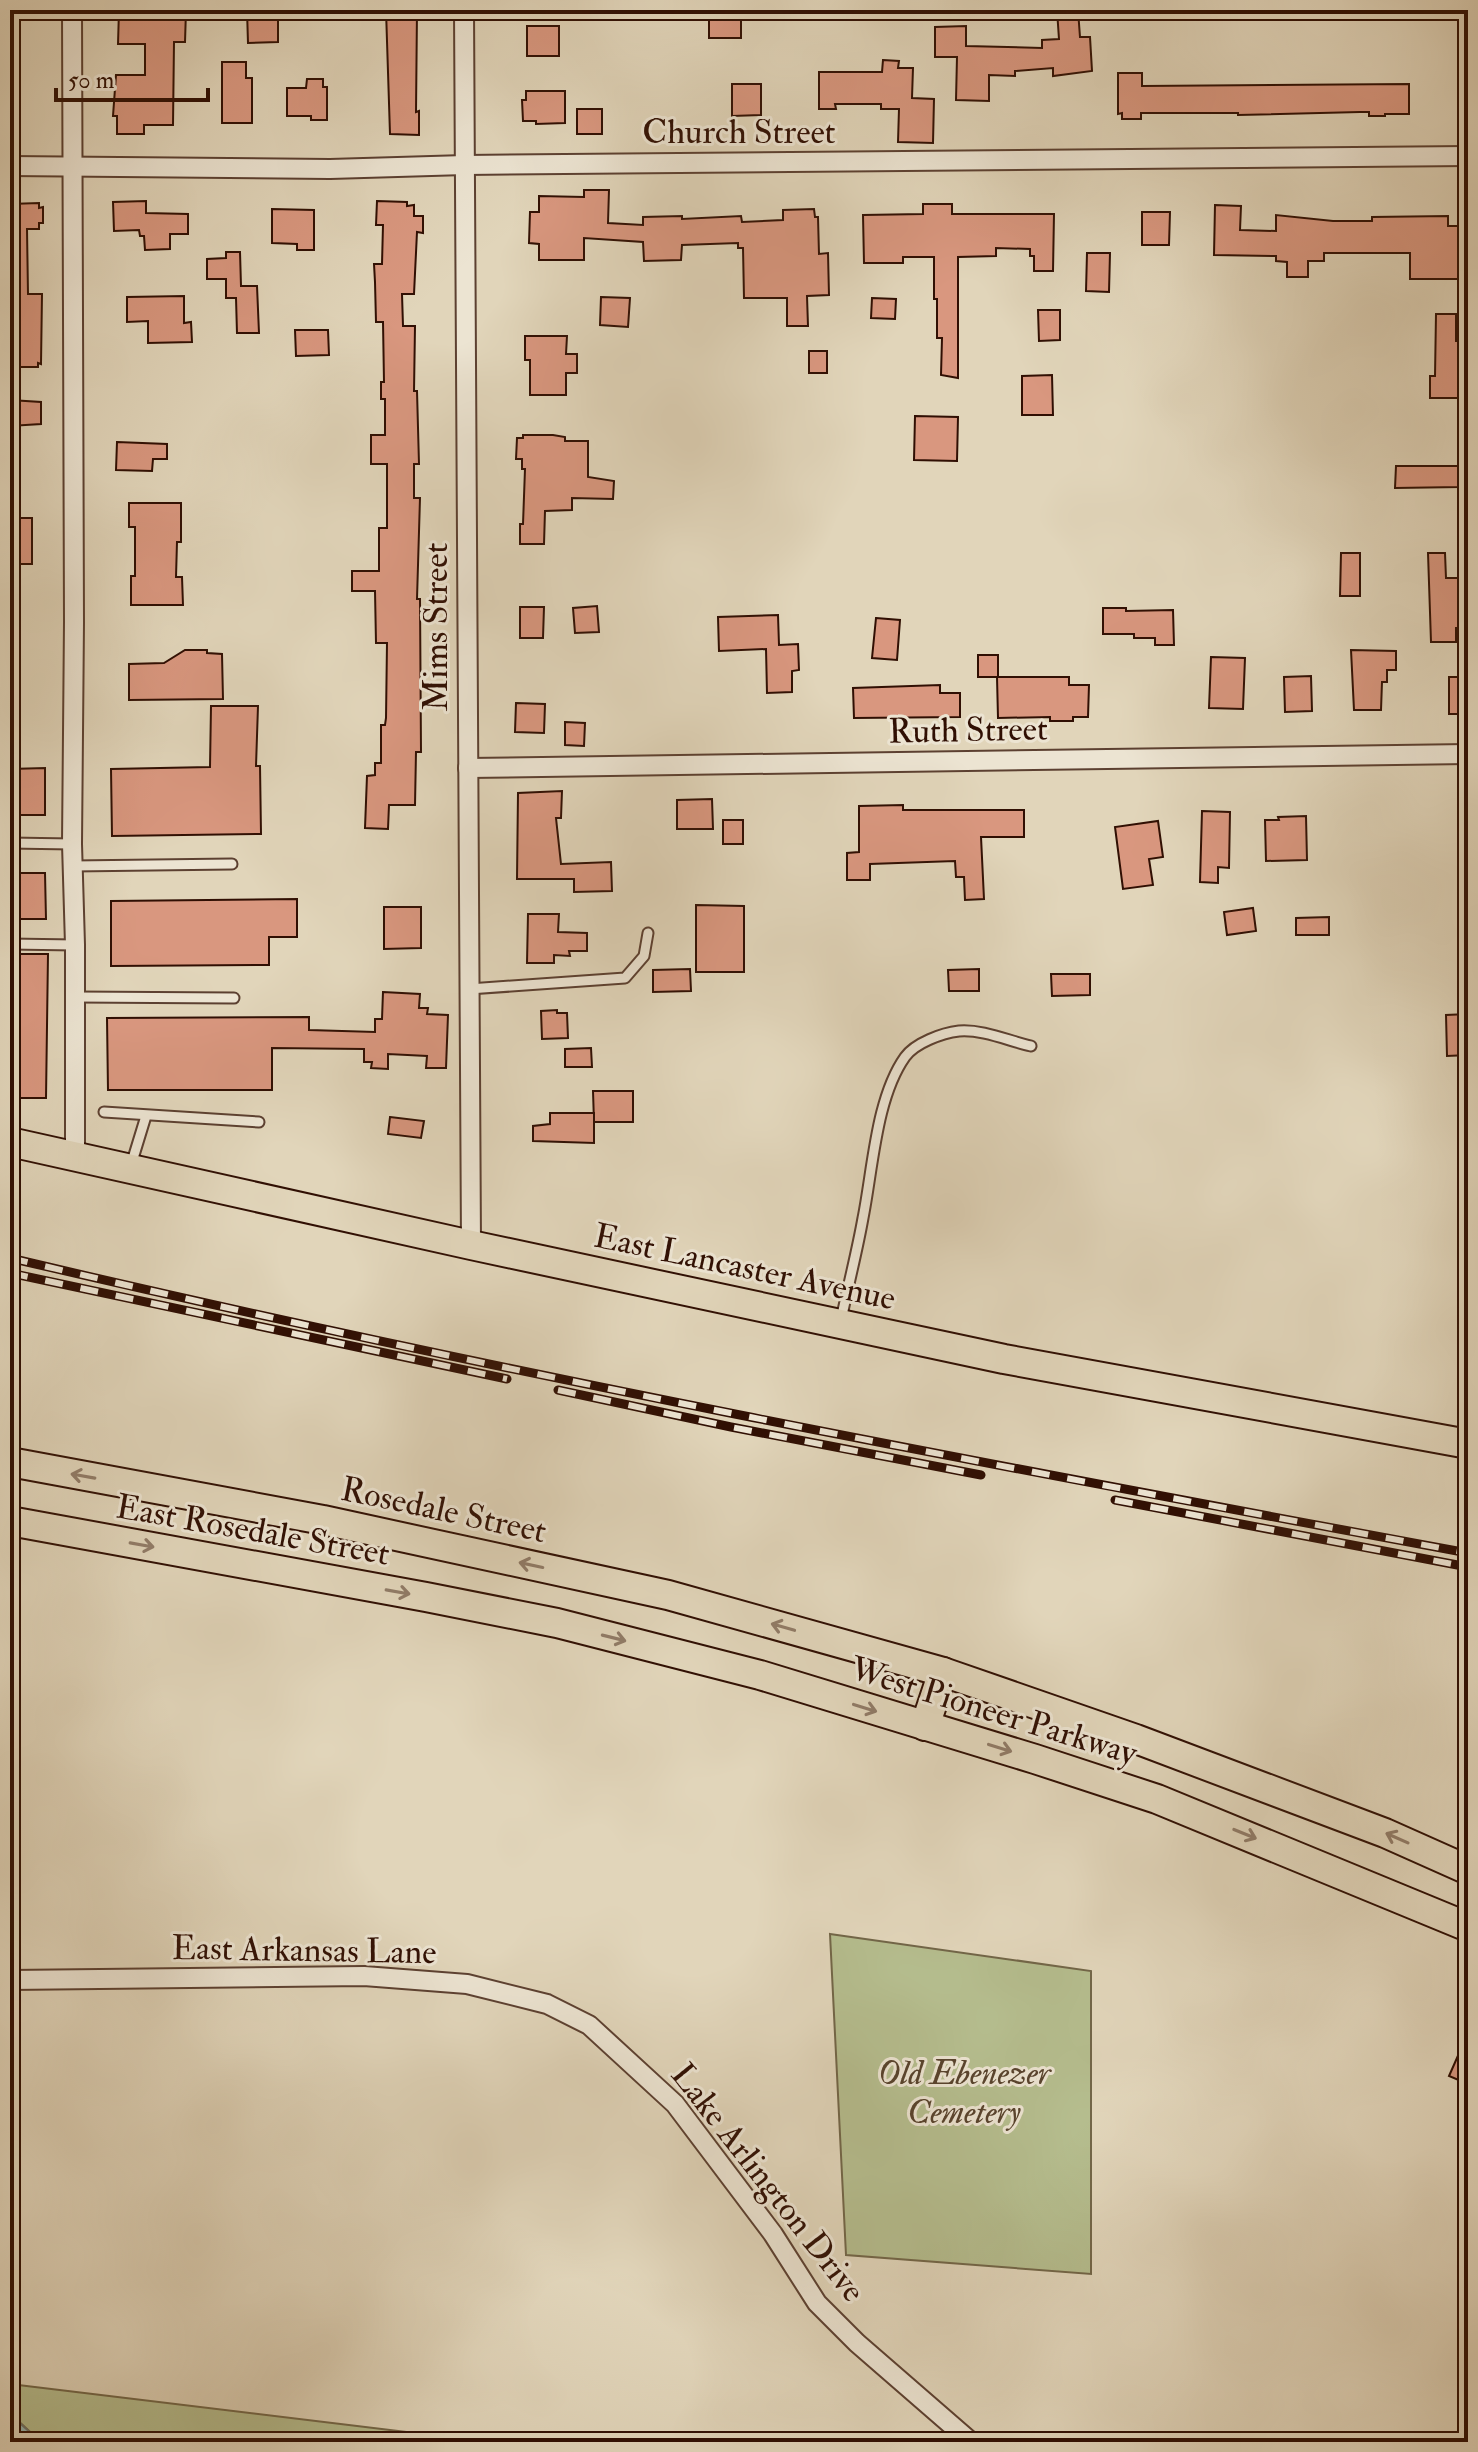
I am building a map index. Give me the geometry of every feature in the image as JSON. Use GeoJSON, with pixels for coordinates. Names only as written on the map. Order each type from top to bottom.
{"type":"FeatureCollection","features":[{"type":"Feature","properties":{"kind":"main road","name":"East Lancaster Avenue"},"geometry":{"type":"LineString","coordinates":[[10,1142],[1004,1359],[1468,1444]]}},
{"type":"Feature","properties":{"kind":"main road","name":"Rosedale Street"},"geometry":{"type":"LineString","coordinates":[[10,1462],[323,1520],[653,1591],[858,1648]]}},
{"type":"Feature","properties":{"kind":"main road","name":"East Rosedale Street"},"geometry":{"type":"LineString","coordinates":[[10,1521],[484,1608]]}},
{"type":"Feature","properties":{"kind":"main road","name":"West Pioneer Parkway"},"geometry":{"type":"LineString","coordinates":[[484,1608],[557,1623],[760,1675],[1157,1799],[1468,1927]]}},
{"type":"Feature","properties":{"kind":"main road","name":"West Pioneer Parkway"},"geometry":{"type":"LineString","coordinates":[[858,1648],[943,1672],[1136,1739],[1385,1833],[1468,1868]]}},
{"type":"Feature","properties":{"kind":"main road"},"geometry":{"type":"LineString","coordinates":[[925,1726],[943,1672]]}},
{"type":"Feature","properties":{"kind":"street"},"geometry":{"type":"LineString","coordinates":[[72,10],[75,1157]]}},
{"type":"Feature","properties":{"kind":"street","name":"Mims Street"},"geometry":{"type":"LineString","coordinates":[[464,10],[471,1245]]}},
{"type":"Feature","properties":{"kind":"street","name":"Church Street"},"geometry":{"type":"LineString","coordinates":[[10,166],[330,169],[465,165],[1468,156]]}},
{"type":"Feature","properties":{"kind":"street","name":"Ruth Street"},"geometry":{"type":"LineString","coordinates":[[468,768],[1468,754]]}},
{"type":"Feature","properties":{"kind":"street","name":"East Arkansas Lane"},"geometry":{"type":"LineString","coordinates":[[10,1980],[364,1976],[467,1984],[547,2004],[589,2025]]}},
{"type":"Feature","properties":{"kind":"street","name":"Lake Arlington Drive"},"geometry":{"type":"LineString","coordinates":[[589,2025],[675,2104],[773,2234],[817,2303],[857,2343],[971,2442]]}},
{"type":"Feature","properties":{"kind":"lane"},"geometry":{"type":"LineString","coordinates":[[10,843],[72,844]]}},
{"type":"Feature","properties":{"kind":"lane"},"geometry":{"type":"LineString","coordinates":[[73,866],[232,864]]}},
{"type":"Feature","properties":{"kind":"lane"},"geometry":{"type":"LineString","coordinates":[[469,989],[625,978],[644,956],[648,933]]}},
{"type":"Feature","properties":{"kind":"lane"},"geometry":{"type":"LineString","coordinates":[[10,944],[75,945]]}},
{"type":"Feature","properties":{"kind":"lane"},"geometry":{"type":"LineString","coordinates":[[75,997],[234,998]]}},
{"type":"Feature","properties":{"kind":"lane"},"geometry":{"type":"LineString","coordinates":[[840,1323],[863,1222],[883,1110],[892,1079],[906,1054],[940,1036],[958,1031],[972,1031],[1031,1046]]}},
{"type":"Feature","properties":{"kind":"lane"},"geometry":{"type":"LineString","coordinates":[[104,1112],[259,1122]]}},
{"type":"Feature","properties":{"kind":"lane"},"geometry":{"type":"LineString","coordinates":[[129,1169],[146,1116]]}},
{"type":"Feature","properties":{"kind":"green space","name":"Old Ebenezer Cemetery"},"geometry":{"type":"Polygon","coordinates":[[[830,1934],[1091,1971],[1091,2274],[846,2255],[830,1934]]]}},
{"type":"Feature","properties":{"kind":"green space"},"geometry":{"type":"Polygon","coordinates":[[[10,2384],[489,2442],[41,2442],[10,2417],[10,2384]]]}},
{"type":"Feature","properties":{"kind":"water"},"geometry":{"type":"Polygon","coordinates":[[[10,2417],[14,2418],[41,2442],[10,2442],[10,2417]]]}},
{"type":"Feature","properties":{"kind":"building"},"geometry":{"type":"Polygon","coordinates":[[[119,10],[186,10],[185,42],[174,42],[173,125],[144,125],[144,134],[117,134],[117,116],[113,116],[116,75],[145,75],[145,44],[118,44],[119,10]]]}},
{"type":"Feature","properties":{"kind":"building"},"geometry":{"type":"Polygon","coordinates":[[[247,10],[278,10],[278,42],[248,43],[247,10]]]}},
{"type":"Feature","properties":{"kind":"building"},"geometry":{"type":"Polygon","coordinates":[[[386,10],[417,10],[416,112],[419,111],[419,135],[390,134],[386,10]]]}},
{"type":"Feature","properties":{"kind":"building"},"geometry":{"type":"Polygon","coordinates":[[[1057,10],[1078,10],[1080,37],[1090,37],[1092,71],[1053,76],[1053,68],[1015,71],[1015,76],[989,75],[989,101],[956,100],[957,57],[935,57],[935,27],[966,26],[966,46],[1042,48],[1042,40],[1059,39],[1057,10]]]}},
{"type":"Feature","properties":{"kind":"building"},"geometry":{"type":"Polygon","coordinates":[[[709,17],[741,17],[741,38],[709,38],[709,17]]]}},
{"type":"Feature","properties":{"kind":"building"},"geometry":{"type":"Polygon","coordinates":[[[527,26],[559,26],[559,56],[527,56],[527,26]]]}},
{"type":"Feature","properties":{"kind":"building"},"geometry":{"type":"Polygon","coordinates":[[[883,60],[899,61],[898,68],[913,68],[912,98],[934,99],[933,143],[898,142],[899,109],[881,109],[881,104],[835,104],[836,109],[819,109],[819,72],[882,72],[883,60]]]}},
{"type":"Feature","properties":{"kind":"building"},"geometry":{"type":"Polygon","coordinates":[[[222,62],[246,62],[246,78],[252,78],[252,123],[222,123],[222,62]]]}},
{"type":"Feature","properties":{"kind":"building"},"geometry":{"type":"Polygon","coordinates":[[[1118,73],[1142,73],[1142,86],[1409,84],[1409,114],[1141,113],[1141,119],[1122,119],[1122,113],[1118,114],[1118,73]]]}},
{"type":"Feature","properties":{"kind":"building"},"geometry":{"type":"Polygon","coordinates":[[[307,79],[323,79],[323,87],[327,87],[327,120],[287,116],[287,88],[306,88],[307,79]]]}},
{"type":"Feature","properties":{"kind":"building"},"geometry":{"type":"Polygon","coordinates":[[[732,84],[761,84],[761,115],[732,116],[732,84]]]}},
{"type":"Feature","properties":{"kind":"building"},"geometry":{"type":"Polygon","coordinates":[[[526,91],[565,91],[565,123],[523,121],[522,100],[526,100],[526,91]]]}},
{"type":"Feature","properties":{"kind":"building"},"geometry":{"type":"Polygon","coordinates":[[[577,109],[602,109],[602,134],[577,134],[577,109]]]}},
{"type":"Feature","properties":{"kind":"building"},"geometry":{"type":"Polygon","coordinates":[[[584,190],[609,190],[608,223],[643,225],[643,217],[682,216],[682,219],[741,216],[742,222],[783,220],[783,210],[814,209],[815,217],[818,217],[819,254],[828,253],[829,295],[807,296],[808,326],[787,326],[787,298],[744,298],[743,248],[738,248],[738,243],[682,245],[681,260],[644,261],[643,242],[584,238],[584,260],[539,260],[539,244],[529,243],[530,212],[539,212],[539,196],[584,197],[584,190]]]}},
{"type":"Feature","properties":{"kind":"building"},"geometry":{"type":"Polygon","coordinates":[[[146,201],[146,213],[188,214],[188,234],[170,234],[170,249],[145,250],[144,236],[140,236],[139,230],[114,231],[113,202],[146,201]]]}},
{"type":"Feature","properties":{"kind":"building"},"geometry":{"type":"Polygon","coordinates":[[[377,201],[407,202],[407,206],[414,205],[414,216],[423,216],[423,233],[417,232],[414,294],[402,294],[403,326],[415,326],[414,391],[417,391],[419,464],[414,464],[414,498],[420,498],[417,599],[420,599],[421,752],[416,752],[415,805],[389,805],[388,829],[365,828],[367,776],[375,775],[375,763],[381,763],[381,725],[385,725],[386,718],[387,643],[376,643],[375,591],[352,591],[352,571],[379,571],[379,528],[387,528],[387,464],[371,464],[371,435],[385,435],[385,399],[381,399],[381,382],[384,382],[383,322],[376,322],[374,264],[382,264],[383,225],[376,225],[377,201]]]}},
{"type":"Feature","properties":{"kind":"building"},"geometry":{"type":"Polygon","coordinates":[[[39,203],[39,208],[43,207],[43,223],[39,223],[39,229],[27,229],[28,294],[42,294],[41,364],[38,363],[38,367],[10,367],[10,204],[39,203]]]}},
{"type":"Feature","properties":{"kind":"building"},"geometry":{"type":"Polygon","coordinates":[[[923,204],[952,204],[952,214],[1054,214],[1053,271],[1034,271],[1034,256],[1030,256],[1030,249],[996,248],[996,256],[958,257],[958,378],[941,375],[942,338],[937,338],[934,257],[903,257],[903,263],[864,263],[863,215],[923,214],[923,204]]]}},
{"type":"Feature","properties":{"kind":"building"},"geometry":{"type":"Polygon","coordinates":[[[1215,205],[1241,206],[1240,230],[1276,231],[1276,215],[1333,221],[1448,216],[1448,226],[1468,226],[1468,279],[1410,279],[1410,253],[1324,253],[1324,261],[1308,261],[1308,277],[1287,277],[1287,262],[1276,261],[1276,256],[1214,255],[1215,205]]]}},
{"type":"Feature","properties":{"kind":"building"},"geometry":{"type":"Polygon","coordinates":[[[272,209],[314,210],[314,250],[297,250],[297,244],[272,243],[272,209]]]}},
{"type":"Feature","properties":{"kind":"building"},"geometry":{"type":"Polygon","coordinates":[[[1142,212],[1170,212],[1169,245],[1142,245],[1142,212]]]}},
{"type":"Feature","properties":{"kind":"building"},"geometry":{"type":"Polygon","coordinates":[[[226,252],[240,252],[241,286],[257,286],[259,333],[237,333],[236,298],[226,298],[226,279],[207,279],[207,259],[226,258],[226,252]]]}},
{"type":"Feature","properties":{"kind":"building"},"geometry":{"type":"Polygon","coordinates":[[[1087,253],[1110,253],[1109,292],[1086,291],[1087,253]]]}},
{"type":"Feature","properties":{"kind":"building"},"geometry":{"type":"Polygon","coordinates":[[[184,296],[184,323],[191,322],[192,342],[148,343],[148,321],[127,322],[127,297],[184,296]]]}},
{"type":"Feature","properties":{"kind":"building"},"geometry":{"type":"Polygon","coordinates":[[[601,297],[630,298],[628,327],[600,325],[601,297]]]}},
{"type":"Feature","properties":{"kind":"building"},"geometry":{"type":"Polygon","coordinates":[[[872,298],[896,299],[895,319],[871,318],[872,298]]]}},
{"type":"Feature","properties":{"kind":"building"},"geometry":{"type":"Polygon","coordinates":[[[1038,310],[1060,310],[1060,340],[1039,341],[1038,310]]]}},
{"type":"Feature","properties":{"kind":"building"},"geometry":{"type":"Polygon","coordinates":[[[1436,314],[1456,314],[1456,341],[1465,341],[1465,359],[1468,359],[1468,398],[1430,398],[1430,376],[1435,376],[1436,314]]]}},
{"type":"Feature","properties":{"kind":"building"},"geometry":{"type":"Polygon","coordinates":[[[295,330],[328,330],[329,355],[296,356],[295,330]]]}},
{"type":"Feature","properties":{"kind":"building"},"geometry":{"type":"Polygon","coordinates":[[[525,336],[567,336],[566,354],[577,354],[577,373],[566,373],[566,395],[530,395],[530,360],[525,360],[525,336]]]}},
{"type":"Feature","properties":{"kind":"building"},"geometry":{"type":"Polygon","coordinates":[[[809,351],[827,351],[827,373],[809,373],[809,351]]]}},
{"type":"Feature","properties":{"kind":"building"},"geometry":{"type":"Polygon","coordinates":[[[1052,375],[1053,415],[1022,415],[1022,376],[1052,375]]]}},
{"type":"Feature","properties":{"kind":"building"},"geometry":{"type":"Polygon","coordinates":[[[10,400],[41,402],[41,424],[10,426],[10,400]]]}},
{"type":"Feature","properties":{"kind":"building"},"geometry":{"type":"Polygon","coordinates":[[[915,416],[958,417],[957,461],[914,460],[915,416]]]}},
{"type":"Feature","properties":{"kind":"building"},"geometry":{"type":"Polygon","coordinates":[[[523,435],[553,435],[565,437],[565,441],[588,441],[588,477],[614,481],[613,499],[572,498],[572,510],[545,511],[544,544],[520,544],[525,469],[522,469],[522,459],[516,459],[517,438],[523,438],[523,435]]]}},
{"type":"Feature","properties":{"kind":"building"},"geometry":{"type":"Polygon","coordinates":[[[117,442],[167,444],[167,459],[153,459],[152,471],[116,470],[117,442]]]}},
{"type":"Feature","properties":{"kind":"building"},"geometry":{"type":"Polygon","coordinates":[[[1396,466],[1460,466],[1460,487],[1395,488],[1396,466]]]}},
{"type":"Feature","properties":{"kind":"building"},"geometry":{"type":"Polygon","coordinates":[[[129,503],[181,503],[181,542],[177,542],[176,577],[182,577],[183,605],[131,605],[131,576],[135,576],[135,527],[129,527],[129,503]]]}},
{"type":"Feature","properties":{"kind":"building"},"geometry":{"type":"Polygon","coordinates":[[[10,518],[32,518],[32,564],[10,564],[10,518]]]}},
{"type":"Feature","properties":{"kind":"building"},"geometry":{"type":"Polygon","coordinates":[[[1341,553],[1360,553],[1360,596],[1340,596],[1341,553]]]}},
{"type":"Feature","properties":{"kind":"building"},"geometry":{"type":"Polygon","coordinates":[[[1428,553],[1445,553],[1446,578],[1468,578],[1468,628],[1456,628],[1456,642],[1431,642],[1428,553]]]}},
{"type":"Feature","properties":{"kind":"building"},"geometry":{"type":"Polygon","coordinates":[[[597,606],[599,632],[575,633],[573,608],[597,606]]]}},
{"type":"Feature","properties":{"kind":"building"},"geometry":{"type":"Polygon","coordinates":[[[520,607],[544,607],[543,638],[520,638],[520,607]]]}},
{"type":"Feature","properties":{"kind":"building"},"geometry":{"type":"Polygon","coordinates":[[[1103,608],[1173,610],[1174,645],[1155,645],[1155,638],[1134,638],[1134,634],[1103,634],[1103,608]]]}},
{"type":"Feature","properties":{"kind":"building"},"geometry":{"type":"Polygon","coordinates":[[[778,615],[779,645],[798,644],[799,670],[792,671],[792,692],[767,693],[766,649],[719,651],[718,617],[778,615]]]}},
{"type":"Feature","properties":{"kind":"building"},"geometry":{"type":"Polygon","coordinates":[[[876,618],[900,620],[897,660],[872,658],[876,618]]]}},
{"type":"Feature","properties":{"kind":"building"},"geometry":{"type":"Polygon","coordinates":[[[185,650],[222,654],[223,699],[129,700],[129,664],[164,663],[185,650]]]}},
{"type":"Feature","properties":{"kind":"building"},"geometry":{"type":"Polygon","coordinates":[[[1351,650],[1396,651],[1396,670],[1387,670],[1387,682],[1382,682],[1381,710],[1354,710],[1351,650]]]}},
{"type":"Feature","properties":{"kind":"building"},"geometry":{"type":"Polygon","coordinates":[[[978,655],[998,655],[998,677],[978,677],[978,655]]]}},
{"type":"Feature","properties":{"kind":"building"},"geometry":{"type":"Polygon","coordinates":[[[1211,657],[1245,658],[1243,709],[1209,708],[1211,657]]]}},
{"type":"Feature","properties":{"kind":"building"},"geometry":{"type":"Polygon","coordinates":[[[1311,676],[1312,711],[1285,712],[1284,677],[1311,676]]]}},
{"type":"Feature","properties":{"kind":"building"},"geometry":{"type":"Polygon","coordinates":[[[997,677],[1069,677],[1069,685],[1089,685],[1088,717],[1073,717],[1073,721],[1050,721],[1050,717],[998,718],[997,677]]]}},
{"type":"Feature","properties":{"kind":"building"},"geometry":{"type":"Polygon","coordinates":[[[1449,677],[1468,677],[1468,714],[1449,714],[1449,677]]]}},
{"type":"Feature","properties":{"kind":"building"},"geometry":{"type":"Polygon","coordinates":[[[940,685],[940,693],[960,693],[960,717],[854,718],[853,688],[940,685]]]}},
{"type":"Feature","properties":{"kind":"building"},"geometry":{"type":"Polygon","coordinates":[[[516,703],[545,704],[544,733],[515,732],[516,703]]]}},
{"type":"Feature","properties":{"kind":"building"},"geometry":{"type":"Polygon","coordinates":[[[211,706],[258,706],[256,766],[260,766],[261,834],[112,836],[111,769],[210,767],[211,706]]]}},
{"type":"Feature","properties":{"kind":"building"},"geometry":{"type":"Polygon","coordinates":[[[565,722],[585,723],[584,746],[565,745],[565,722]]]}},
{"type":"Feature","properties":{"kind":"building"},"geometry":{"type":"Polygon","coordinates":[[[45,768],[45,815],[10,815],[10,769],[45,768]]]}},
{"type":"Feature","properties":{"kind":"building"},"geometry":{"type":"Polygon","coordinates":[[[562,791],[561,818],[556,818],[561,864],[611,862],[612,891],[574,892],[574,879],[517,879],[518,793],[562,791]]]}},
{"type":"Feature","properties":{"kind":"building"},"geometry":{"type":"Polygon","coordinates":[[[712,799],[713,829],[677,829],[677,800],[712,799]]]}},
{"type":"Feature","properties":{"kind":"building"},"geometry":{"type":"Polygon","coordinates":[[[903,805],[903,810],[1024,810],[1024,837],[981,837],[984,899],[965,900],[964,877],[956,877],[955,861],[870,864],[870,880],[847,880],[847,853],[859,852],[859,806],[903,805]]]}},
{"type":"Feature","properties":{"kind":"building"},"geometry":{"type":"Polygon","coordinates":[[[1202,811],[1230,812],[1229,868],[1218,867],[1218,883],[1200,882],[1202,811]]]}},
{"type":"Feature","properties":{"kind":"building"},"geometry":{"type":"Polygon","coordinates":[[[1306,816],[1307,860],[1266,861],[1265,820],[1306,816]]]}},
{"type":"Feature","properties":{"kind":"building"},"geometry":{"type":"Polygon","coordinates":[[[723,820],[743,820],[743,844],[723,844],[723,820]]]}},
{"type":"Feature","properties":{"kind":"building"},"geometry":{"type":"Polygon","coordinates":[[[1158,821],[1163,857],[1149,859],[1153,885],[1123,889],[1115,827],[1158,821]]]}},
{"type":"Feature","properties":{"kind":"building"},"geometry":{"type":"Polygon","coordinates":[[[10,873],[45,873],[46,919],[10,919],[10,873]]]}},
{"type":"Feature","properties":{"kind":"building"},"geometry":{"type":"Polygon","coordinates":[[[297,899],[297,937],[269,937],[269,965],[111,966],[111,901],[297,899]]]}},
{"type":"Feature","properties":{"kind":"building"},"geometry":{"type":"Polygon","coordinates":[[[696,905],[744,906],[744,972],[696,972],[696,905]]]}},
{"type":"Feature","properties":{"kind":"building"},"geometry":{"type":"Polygon","coordinates":[[[384,907],[421,907],[421,948],[384,949],[384,907]]]}},
{"type":"Feature","properties":{"kind":"building"},"geometry":{"type":"Polygon","coordinates":[[[1253,908],[1256,931],[1227,935],[1224,912],[1253,908]]]}},
{"type":"Feature","properties":{"kind":"building"},"geometry":{"type":"Polygon","coordinates":[[[528,914],[559,914],[558,932],[587,933],[587,951],[569,951],[570,956],[554,955],[554,963],[527,963],[528,914]]]}},
{"type":"Feature","properties":{"kind":"building"},"geometry":{"type":"Polygon","coordinates":[[[1329,917],[1329,935],[1296,935],[1296,918],[1329,917]]]}},
{"type":"Feature","properties":{"kind":"building"},"geometry":{"type":"Polygon","coordinates":[[[10,954],[48,954],[46,1098],[10,1098],[10,954]]]}},
{"type":"Feature","properties":{"kind":"building"},"geometry":{"type":"Polygon","coordinates":[[[690,969],[691,991],[653,992],[653,970],[690,969]]]}},
{"type":"Feature","properties":{"kind":"building"},"geometry":{"type":"Polygon","coordinates":[[[979,969],[979,991],[949,991],[948,970],[979,969]]]}},
{"type":"Feature","properties":{"kind":"building"},"geometry":{"type":"Polygon","coordinates":[[[1051,974],[1090,974],[1090,995],[1052,996],[1051,974]]]}},
{"type":"Feature","properties":{"kind":"building"},"geometry":{"type":"Polygon","coordinates":[[[383,992],[420,994],[419,1008],[428,1008],[427,1014],[448,1015],[446,1068],[426,1068],[427,1056],[388,1054],[388,1069],[371,1068],[372,1062],[364,1062],[364,1049],[272,1048],[272,1090],[108,1090],[107,1018],[309,1017],[309,1030],[375,1032],[375,1019],[382,1019],[383,992]]]}},
{"type":"Feature","properties":{"kind":"building"},"geometry":{"type":"Polygon","coordinates":[[[557,1010],[557,1013],[567,1013],[568,1038],[542,1039],[541,1011],[557,1010]]]}},
{"type":"Feature","properties":{"kind":"building"},"geometry":{"type":"Polygon","coordinates":[[[1468,1014],[1468,1055],[1447,1056],[1446,1015],[1468,1014]]]}},
{"type":"Feature","properties":{"kind":"building"},"geometry":{"type":"Polygon","coordinates":[[[591,1048],[592,1067],[565,1067],[565,1049],[591,1048]]]}},
{"type":"Feature","properties":{"kind":"building"},"geometry":{"type":"Polygon","coordinates":[[[593,1091],[633,1091],[633,1122],[594,1122],[593,1091]]]}},
{"type":"Feature","properties":{"kind":"building"},"geometry":{"type":"Polygon","coordinates":[[[550,1113],[594,1113],[594,1143],[533,1141],[533,1126],[550,1124],[550,1113]]]}},
{"type":"Feature","properties":{"kind":"building"},"geometry":{"type":"Polygon","coordinates":[[[390,1117],[424,1121],[421,1138],[388,1134],[390,1117]]]}},
{"type":"Feature","properties":{"kind":"building"},"geometry":{"type":"Polygon","coordinates":[[[1468,2033],[1468,2084],[1449,2076],[1468,2033]]]}},
{"type":"Feature","properties":{"kind":"railway"},"geometry":{"type":"LineString","coordinates":[[10,1258],[555,1378],[1468,1553]]}},
{"type":"Feature","properties":{"kind":"railway"},"geometry":{"type":"LineString","coordinates":[[10,1273],[507,1379]]}},
{"type":"Feature","properties":{"kind":"railway"},"geometry":{"type":"LineString","coordinates":[[558,1390],[981,1475]]}},
{"type":"Feature","properties":{"kind":"railway"},"geometry":{"type":"LineString","coordinates":[[1115,1500],[1468,1567]]}}]}
